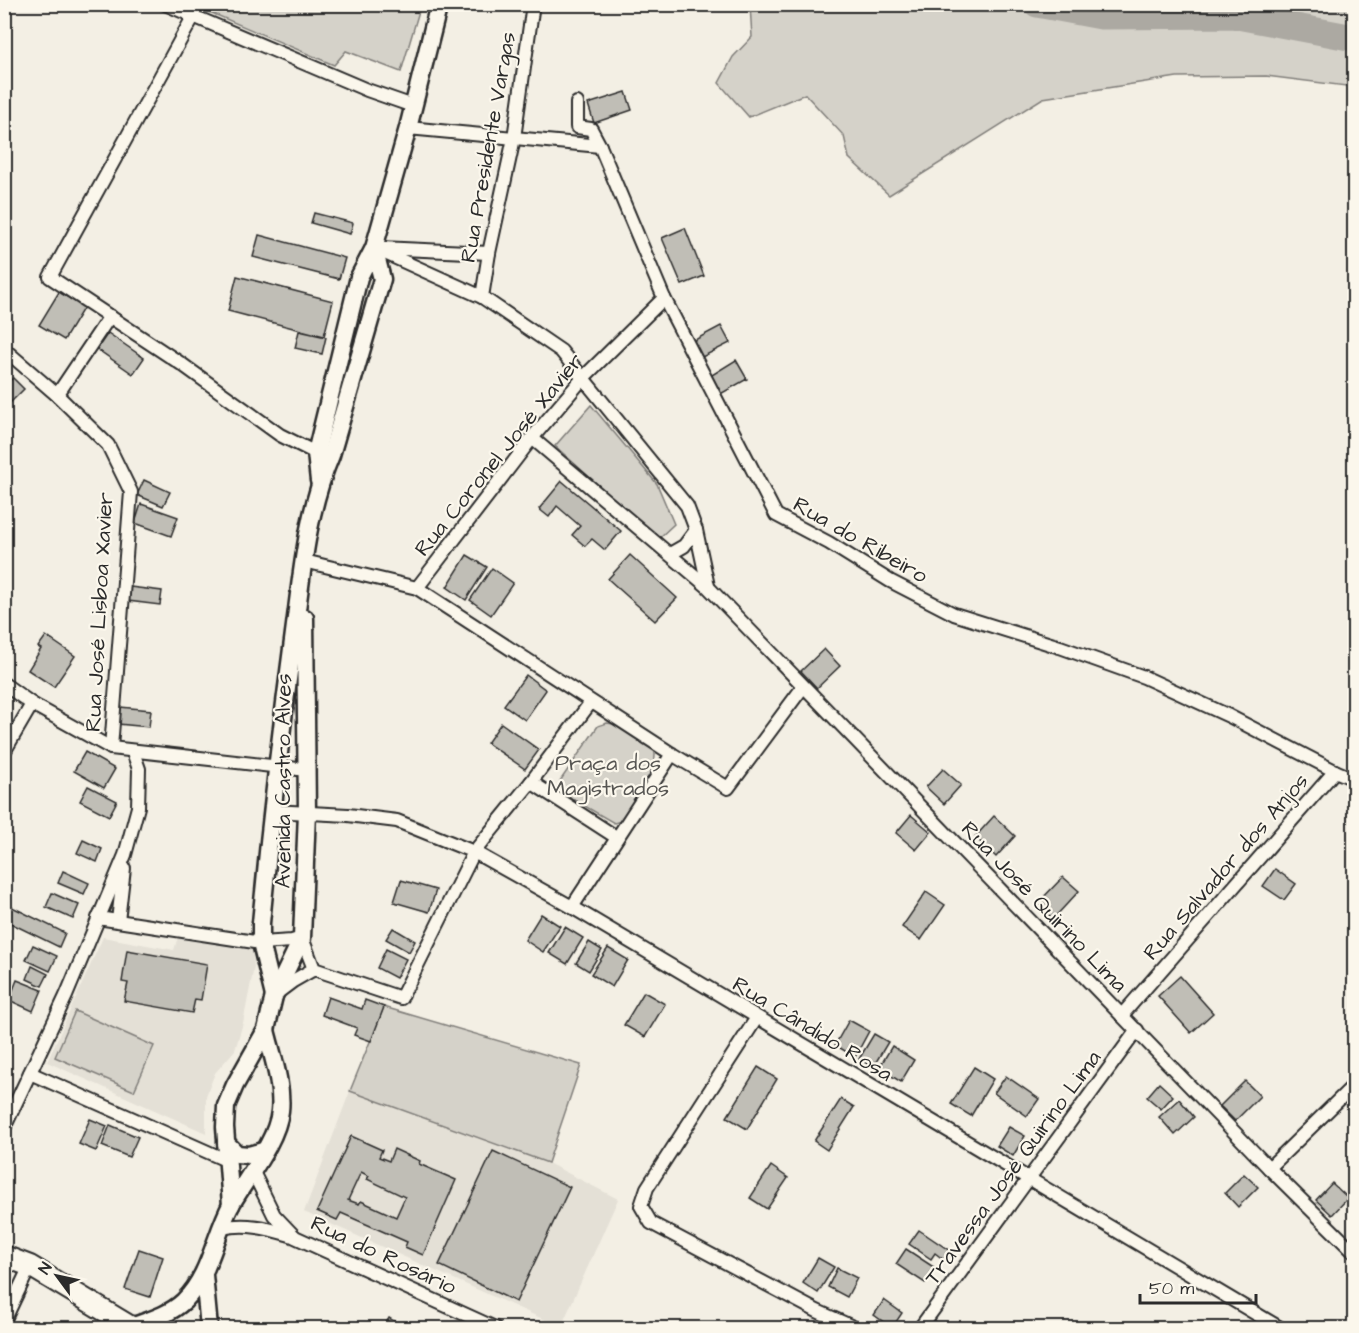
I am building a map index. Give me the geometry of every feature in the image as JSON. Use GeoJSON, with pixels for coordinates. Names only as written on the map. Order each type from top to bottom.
{"type":"FeatureCollection","features":[{"type":"Feature","properties":{"kind":"main road"},"geometry":{"type":"LineString","coordinates":[[4,1256],[30,1266],[132,1328]]}},
{"type":"Feature","properties":{"kind":"street"},"geometry":{"type":"LineString","coordinates":[[165,4],[367,90],[412,106]]}},
{"type":"Feature","properties":{"kind":"street"},"geometry":{"type":"LineString","coordinates":[[374,248],[408,128],[439,4]]}},
{"type":"Feature","properties":{"kind":"street","name":"Rua Presidente Vargas"},"geometry":{"type":"LineString","coordinates":[[482,297],[489,253],[514,138],[533,4]]}},
{"type":"Feature","properties":{"kind":"street"},"geometry":{"type":"LineString","coordinates":[[193,17],[50,277],[110,316],[280,435],[323,454]]}},
{"type":"Feature","properties":{"kind":"street","name":"Rua do Ribeiro"},"geometry":{"type":"LineString","coordinates":[[577,103],[577,128],[591,129],[600,146],[664,298],[776,515],[830,543],[890,581],[954,614],[1060,647],[1144,677],[1229,716],[1354,779]]}},
{"type":"Feature","properties":{"kind":"street"},"geometry":{"type":"LineString","coordinates":[[408,128],[600,146]]}},
{"type":"Feature","properties":{"kind":"street"},"geometry":{"type":"LineString","coordinates":[[374,248],[489,253]]}},
{"type":"Feature","properties":{"kind":"street"},"geometry":{"type":"LineString","coordinates":[[374,248],[482,297],[561,351],[687,506],[696,530],[708,587]]}},
{"type":"Feature","properties":{"kind":"street","name":"Avenida Castro Alves"},"geometry":{"type":"LineString","coordinates":[[274,996],[261,943],[261,923],[276,767],[304,561],[323,454],[382,279],[374,248]]}},
{"type":"Feature","properties":{"kind":"street","name":"Rua Coronel José Xavier"},"geometry":{"type":"LineString","coordinates":[[417,588],[532,438],[584,377],[664,298]]}},
{"type":"Feature","properties":{"kind":"street"},"geometry":{"type":"LineString","coordinates":[[57,395],[110,316]]}},
{"type":"Feature","properties":{"kind":"street","name":"Rua José Lisboa Xavier"},"geometry":{"type":"LineString","coordinates":[[4,349],[57,395],[108,445],[131,492],[111,748]]}},
{"type":"Feature","properties":{"kind":"street","name":"Rua José Quirino Lima"},"geometry":{"type":"LineString","coordinates":[[532,438],[708,587],[1269,1168],[1354,1252]]}},
{"type":"Feature","properties":{"kind":"street"},"geometry":{"type":"LineString","coordinates":[[670,554],[684,546],[696,530]]}},
{"type":"Feature","properties":{"kind":"street"},"geometry":{"type":"LineString","coordinates":[[304,561],[417,588],[728,788],[803,687]]}},
{"type":"Feature","properties":{"kind":"street","name":"Avenida Castro Alves"},"geometry":{"type":"LineString","coordinates":[[231,1205],[226,1143],[226,1106],[266,1030],[274,996],[302,939],[307,812],[304,561]]}},
{"type":"Feature","properties":{"kind":"street"},"geometry":{"type":"LineString","coordinates":[[4,684],[32,705],[111,748],[307,770]]}},
{"type":"Feature","properties":{"kind":"street"},"geometry":{"type":"LineString","coordinates":[[274,996],[293,981],[314,969],[401,998],[474,852],[531,782],[591,702]]}},
{"type":"Feature","properties":{"kind":"street"},"geometry":{"type":"LineString","coordinates":[[4,752],[32,705]]}},
{"type":"Feature","properties":{"kind":"street"},"geometry":{"type":"LineString","coordinates":[[118,921],[126,855],[138,807],[139,769],[132,752]]}},
{"type":"Feature","properties":{"kind":"street"},"geometry":{"type":"LineString","coordinates":[[572,907],[672,754]]}},
{"type":"Feature","properties":{"kind":"street","name":"Rua Salvador dos Anjos"},"geometry":{"type":"LineString","coordinates":[[1122,1015],[1335,771]]}},
{"type":"Feature","properties":{"kind":"street"},"geometry":{"type":"LineString","coordinates":[[531,782],[616,837]]}},
{"type":"Feature","properties":{"kind":"street","name":"Rua Cândido Rosa"},"geometry":{"type":"LineString","coordinates":[[272,811],[348,815],[397,821],[474,852],[572,907],[756,1019],[1280,1329]]}},
{"type":"Feature","properties":{"kind":"street"},"geometry":{"type":"LineString","coordinates":[[4,1128],[66,996],[126,855]]}},
{"type":"Feature","properties":{"kind":"street"},"geometry":{"type":"LineString","coordinates":[[98,918],[261,943],[302,939],[314,969]]}},
{"type":"Feature","properties":{"kind":"street"},"geometry":{"type":"LineString","coordinates":[[756,1019],[647,1188],[641,1206],[651,1223],[855,1329]]}},
{"type":"Feature","properties":{"kind":"street","name":"Avenida Castro Alves"},"geometry":{"type":"LineString","coordinates":[[204,1275],[231,1205],[275,1131],[280,1110],[278,1086],[266,1030]]}},
{"type":"Feature","properties":{"kind":"street","name":"Travessa José Quirino Lima"},"geometry":{"type":"LineString","coordinates":[[920,1329],[1137,1030]]}},
{"type":"Feature","properties":{"kind":"street"},"geometry":{"type":"LineString","coordinates":[[241,1074],[259,1071],[278,1086]]}},
{"type":"Feature","properties":{"kind":"street"},"geometry":{"type":"LineString","coordinates":[[30,1073],[228,1161]]}},
{"type":"Feature","properties":{"kind":"street"},"geometry":{"type":"LineString","coordinates":[[1269,1168],[1354,1085]]}},
{"type":"Feature","properties":{"kind":"street"},"geometry":{"type":"LineString","coordinates":[[226,1143],[237,1154],[249,1155],[263,1151]]}},
{"type":"Feature","properties":{"kind":"street","name":"Rua do Rosário"},"geometry":{"type":"LineString","coordinates":[[252,1170],[274,1215],[295,1236],[495,1329]]}},
{"type":"Feature","properties":{"kind":"street"},"geometry":{"type":"LineString","coordinates":[[222,1228],[235,1225],[256,1226],[295,1236]]}},
{"type":"Feature","properties":{"kind":"street"},"geometry":{"type":"LineString","coordinates":[[4,1321],[30,1266]]}},
{"type":"Feature","properties":{"kind":"street"},"geometry":{"type":"LineString","coordinates":[[132,1328],[162,1322],[204,1275]]}},
{"type":"Feature","properties":{"kind":"street"},"geometry":{"type":"LineString","coordinates":[[204,1275],[207,1325]]}},
{"type":"Feature","properties":{"kind":"shaded area"},"geometry":{"type":"Polygon","coordinates":[[[103,937],[174,950],[178,937],[253,948],[254,967],[235,1050],[215,1073],[206,1096],[206,1133],[47,1062],[103,937]]]}},
{"type":"Feature","properties":{"kind":"shaded area"},"geometry":{"type":"Polygon","coordinates":[[[350,1091],[548,1163],[618,1199],[561,1327],[304,1212],[350,1091]]]}},
{"type":"Feature","properties":{"kind":"green space"},"geometry":{"type":"Polygon","coordinates":[[[193,5],[402,5],[419,11],[401,72],[346,51],[334,65],[193,5]]]}},
{"type":"Feature","properties":{"kind":"green space"},"geometry":{"type":"Polygon","coordinates":[[[750,5],[1354,5],[1354,87],[1266,76],[1177,77],[1043,98],[889,195],[849,158],[844,136],[805,94],[749,117],[719,83],[733,57],[752,37],[750,5]]]}},
{"type":"Feature","properties":{"kind":"green space"},"geometry":{"type":"Polygon","coordinates":[[[591,405],[657,484],[674,524],[658,539],[555,446],[591,405]]]}},
{"type":"Feature","properties":{"kind":"green space","name":"Praça dos Magistrados"},"geometry":{"type":"Polygon","coordinates":[[[607,723],[614,724],[654,749],[655,757],[649,775],[638,795],[621,821],[614,823],[564,794],[560,789],[560,781],[598,726],[607,723]]]}},
{"type":"Feature","properties":{"kind":"green space"},"geometry":{"type":"Polygon","coordinates":[[[384,1007],[581,1065],[548,1163],[350,1091],[384,1007]]]}},
{"type":"Feature","properties":{"kind":"green space"},"geometry":{"type":"Polygon","coordinates":[[[75,1011],[154,1046],[134,1091],[55,1057],[75,1011]]]}},
{"type":"Feature","properties":{"kind":"building"},"geometry":{"type":"Polygon","coordinates":[[[626,92],[632,110],[594,123],[588,104],[626,92]]]}},
{"type":"Feature","properties":{"kind":"building"},"geometry":{"type":"Polygon","coordinates":[[[314,213],[353,223],[350,234],[311,223],[314,213]]]}},
{"type":"Feature","properties":{"kind":"building"},"geometry":{"type":"Polygon","coordinates":[[[685,228],[704,276],[682,285],[662,238],[685,228]]]}},
{"type":"Feature","properties":{"kind":"building"},"geometry":{"type":"Polygon","coordinates":[[[259,235],[345,258],[339,279],[253,257],[259,235]]]}},
{"type":"Feature","properties":{"kind":"building"},"geometry":{"type":"Polygon","coordinates":[[[237,276],[333,301],[324,336],[228,311],[237,276]]]}},
{"type":"Feature","properties":{"kind":"building"},"geometry":{"type":"Polygon","coordinates":[[[59,292],[84,307],[64,340],[39,325],[59,292]]]}},
{"type":"Feature","properties":{"kind":"building"},"geometry":{"type":"Polygon","coordinates":[[[721,326],[730,343],[698,359],[689,343],[721,326]]]}},
{"type":"Feature","properties":{"kind":"building"},"geometry":{"type":"Polygon","coordinates":[[[299,331],[326,337],[322,354],[295,348],[299,331]]]}},
{"type":"Feature","properties":{"kind":"building"},"geometry":{"type":"Polygon","coordinates":[[[108,333],[144,358],[133,374],[97,349],[108,333]]]}},
{"type":"Feature","properties":{"kind":"building"},"geometry":{"type":"Polygon","coordinates":[[[736,360],[747,379],[717,396],[707,378],[736,360]]]}},
{"type":"Feature","properties":{"kind":"building"},"geometry":{"type":"Polygon","coordinates":[[[13,378],[24,389],[4,409],[4,386],[13,378]]]}},
{"type":"Feature","properties":{"kind":"building"},"geometry":{"type":"Polygon","coordinates":[[[144,480],[170,492],[163,506],[137,495],[144,480]]]}},
{"type":"Feature","properties":{"kind":"building"},"geometry":{"type":"Polygon","coordinates":[[[562,481],[621,531],[605,550],[592,539],[585,546],[572,535],[580,526],[557,506],[549,517],[539,509],[562,481]]]}},
{"type":"Feature","properties":{"kind":"building"},"geometry":{"type":"Polygon","coordinates":[[[141,504],[178,517],[171,536],[135,523],[141,504]]]}},
{"type":"Feature","properties":{"kind":"building"},"geometry":{"type":"Polygon","coordinates":[[[467,555],[487,567],[466,600],[447,587],[467,555]]]}},
{"type":"Feature","properties":{"kind":"building"},"geometry":{"type":"Polygon","coordinates":[[[630,555],[677,598],[655,621],[608,579],[630,555]]]}},
{"type":"Feature","properties":{"kind":"building"},"geometry":{"type":"Polygon","coordinates":[[[492,568],[513,583],[491,615],[470,600],[492,568]]]}},
{"type":"Feature","properties":{"kind":"building"},"geometry":{"type":"Polygon","coordinates":[[[130,587],[162,591],[160,605],[128,601],[130,587]]]}},
{"type":"Feature","properties":{"kind":"building"},"geometry":{"type":"Polygon","coordinates":[[[46,636],[75,656],[54,687],[28,670],[41,649],[38,647],[46,636]]]}},
{"type":"Feature","properties":{"kind":"building"},"geometry":{"type":"Polygon","coordinates":[[[824,649],[840,666],[817,688],[801,671],[824,649]]]}},
{"type":"Feature","properties":{"kind":"building"},"geometry":{"type":"Polygon","coordinates":[[[526,675],[546,690],[525,720],[504,705],[526,675]]]}},
{"type":"Feature","properties":{"kind":"building"},"geometry":{"type":"Polygon","coordinates":[[[120,707],[151,710],[149,727],[118,724],[120,707]]]}},
{"type":"Feature","properties":{"kind":"building"},"geometry":{"type":"Polygon","coordinates":[[[501,723],[539,750],[525,769],[487,743],[501,723]]]}},
{"type":"Feature","properties":{"kind":"building"},"geometry":{"type":"Polygon","coordinates":[[[85,752],[115,769],[104,788],[74,771],[85,752]]]}},
{"type":"Feature","properties":{"kind":"building"},"geometry":{"type":"Polygon","coordinates":[[[943,769],[961,785],[944,804],[926,787],[943,769]]]}},
{"type":"Feature","properties":{"kind":"building"},"geometry":{"type":"Polygon","coordinates":[[[88,786],[117,801],[109,816],[80,801],[88,786]]]}},
{"type":"Feature","properties":{"kind":"building"},"geometry":{"type":"Polygon","coordinates":[[[911,815],[931,832],[916,850],[896,833],[911,815]]]}},
{"type":"Feature","properties":{"kind":"building"},"geometry":{"type":"Polygon","coordinates":[[[994,816],[1015,836],[996,857],[975,837],[994,816]]]}},
{"type":"Feature","properties":{"kind":"building"},"geometry":{"type":"Polygon","coordinates":[[[83,840],[102,849],[97,862],[77,853],[83,840]]]}},
{"type":"Feature","properties":{"kind":"building"},"geometry":{"type":"Polygon","coordinates":[[[1275,869],[1296,884],[1284,900],[1263,886],[1275,869]]]}},
{"type":"Feature","properties":{"kind":"building"},"geometry":{"type":"Polygon","coordinates":[[[63,871],[89,883],[84,894],[58,883],[63,871]]]}},
{"type":"Feature","properties":{"kind":"building"},"geometry":{"type":"Polygon","coordinates":[[[1063,877],[1079,891],[1053,919],[1037,904],[1063,877]]]}},
{"type":"Feature","properties":{"kind":"building"},"geometry":{"type":"Polygon","coordinates":[[[401,880],[436,890],[429,912],[394,902],[401,880]]]}},
{"type":"Feature","properties":{"kind":"building"},"geometry":{"type":"Polygon","coordinates":[[[926,892],[945,905],[921,940],[902,927],[926,892]]]}},
{"type":"Feature","properties":{"kind":"building"},"geometry":{"type":"Polygon","coordinates":[[[52,893],[79,905],[73,919],[46,907],[52,893]]]}},
{"type":"Feature","properties":{"kind":"building"},"geometry":{"type":"Polygon","coordinates":[[[4,903],[65,933],[59,947],[4,920],[4,903]]]}},
{"type":"Feature","properties":{"kind":"building"},"geometry":{"type":"Polygon","coordinates":[[[541,914],[560,926],[543,952],[525,940],[541,914]]]}},
{"type":"Feature","properties":{"kind":"building"},"geometry":{"type":"Polygon","coordinates":[[[565,927],[583,938],[567,964],[549,953],[565,927]]]}},
{"type":"Feature","properties":{"kind":"building"},"geometry":{"type":"Polygon","coordinates":[[[393,928],[415,941],[409,952],[386,939],[393,928]]]}},
{"type":"Feature","properties":{"kind":"building"},"geometry":{"type":"Polygon","coordinates":[[[589,942],[602,950],[589,971],[576,963],[589,942]]]}},
{"type":"Feature","properties":{"kind":"building"},"geometry":{"type":"Polygon","coordinates":[[[33,945],[57,956],[50,971],[26,960],[33,945]]]}},
{"type":"Feature","properties":{"kind":"building"},"geometry":{"type":"Polygon","coordinates":[[[608,948],[628,960],[612,987],[591,974],[608,948]]]}},
{"type":"Feature","properties":{"kind":"building"},"geometry":{"type":"Polygon","coordinates":[[[386,949],[406,959],[396,978],[377,968],[386,949]]]}},
{"type":"Feature","properties":{"kind":"building"},"geometry":{"type":"Polygon","coordinates":[[[127,950],[207,964],[201,1000],[195,999],[192,1013],[124,1001],[128,983],[122,982],[127,950]]]}},
{"type":"Feature","properties":{"kind":"building"},"geometry":{"type":"Polygon","coordinates":[[[32,966],[48,974],[42,986],[27,979],[32,966]]]}},
{"type":"Feature","properties":{"kind":"building"},"geometry":{"type":"Polygon","coordinates":[[[1180,976],[1213,1013],[1191,1033],[1158,996],[1180,976]]]}},
{"type":"Feature","properties":{"kind":"building"},"geometry":{"type":"Polygon","coordinates":[[[17,980],[42,990],[33,1011],[9,1000],[17,980]]]}},
{"type":"Feature","properties":{"kind":"building"},"geometry":{"type":"Polygon","coordinates":[[[644,992],[665,1004],[645,1037],[624,1025],[644,992]]]}},
{"type":"Feature","properties":{"kind":"building"},"geometry":{"type":"Polygon","coordinates":[[[328,997],[362,1009],[365,1000],[384,1007],[371,1041],[354,1035],[357,1028],[322,1015],[328,997]]]}},
{"type":"Feature","properties":{"kind":"building"},"geometry":{"type":"Polygon","coordinates":[[[849,1020],[869,1031],[855,1057],[835,1045],[849,1020]]]}},
{"type":"Feature","properties":{"kind":"building"},"geometry":{"type":"Polygon","coordinates":[[[874,1034],[888,1042],[873,1067],[859,1059],[874,1034]]]}},
{"type":"Feature","properties":{"kind":"building"},"geometry":{"type":"Polygon","coordinates":[[[892,1046],[914,1060],[901,1082],[879,1068],[892,1046]]]}},
{"type":"Feature","properties":{"kind":"building"},"geometry":{"type":"Polygon","coordinates":[[[758,1067],[777,1079],[747,1129],[727,1117],[758,1067]]]}},
{"type":"Feature","properties":{"kind":"building"},"geometry":{"type":"Polygon","coordinates":[[[974,1067],[993,1079],[971,1116],[951,1104],[974,1067]]]}},
{"type":"Feature","properties":{"kind":"building"},"geometry":{"type":"Polygon","coordinates":[[[1006,1076],[1039,1099],[1027,1116],[994,1093],[1006,1076]]]}},
{"type":"Feature","properties":{"kind":"building"},"geometry":{"type":"Polygon","coordinates":[[[1245,1081],[1260,1096],[1235,1121],[1220,1106],[1245,1081]]]}},
{"type":"Feature","properties":{"kind":"building"},"geometry":{"type":"Polygon","coordinates":[[[1159,1083],[1173,1096],[1161,1109],[1147,1097],[1159,1083]]]}},
{"type":"Feature","properties":{"kind":"building"},"geometry":{"type":"Polygon","coordinates":[[[841,1099],[854,1107],[827,1150],[814,1141],[841,1099]]]}},
{"type":"Feature","properties":{"kind":"building"},"geometry":{"type":"Polygon","coordinates":[[[1179,1099],[1194,1117],[1175,1135],[1159,1117],[1179,1099]]]}},
{"type":"Feature","properties":{"kind":"building"},"geometry":{"type":"Polygon","coordinates":[[[90,1119],[107,1126],[96,1151],[79,1144],[90,1119]]]}},
{"type":"Feature","properties":{"kind":"building"},"geometry":{"type":"Polygon","coordinates":[[[110,1125],[138,1137],[129,1157],[102,1146],[110,1125]]]}},
{"type":"Feature","properties":{"kind":"building"},"geometry":{"type":"Polygon","coordinates":[[[1009,1127],[1025,1136],[1013,1156],[997,1146],[1009,1127]]]}},
{"type":"Feature","properties":{"kind":"building"},"geometry":{"type":"Polygon","coordinates":[[[351,1136],[382,1150],[379,1157],[389,1161],[394,1149],[420,1161],[419,1164],[456,1180],[423,1255],[405,1247],[407,1242],[341,1213],[337,1220],[317,1211],[351,1136]],[[361,1172],[348,1200],[359,1204],[361,1201],[396,1217],[405,1197],[367,1179],[369,1176],[361,1172]]]}},
{"type":"Feature","properties":{"kind":"building"},"geometry":{"type":"Polygon","coordinates":[[[493,1151],[570,1187],[516,1302],[439,1265],[493,1151]]]}},
{"type":"Feature","properties":{"kind":"building"},"geometry":{"type":"Polygon","coordinates":[[[771,1166],[788,1178],[767,1209],[750,1198],[771,1166]]]}},
{"type":"Feature","properties":{"kind":"building"},"geometry":{"type":"Polygon","coordinates":[[[1244,1174],[1258,1187],[1238,1207],[1225,1193],[1244,1174]]]}},
{"type":"Feature","properties":{"kind":"building"},"geometry":{"type":"Polygon","coordinates":[[[1332,1183],[1348,1198],[1332,1215],[1316,1200],[1332,1183]]]}},
{"type":"Feature","properties":{"kind":"building"},"geometry":{"type":"Polygon","coordinates":[[[919,1230],[950,1251],[944,1260],[935,1253],[931,1259],[909,1244],[919,1230]]]}},
{"type":"Feature","properties":{"kind":"building"},"geometry":{"type":"Polygon","coordinates":[[[139,1249],[163,1257],[150,1297],[125,1289],[139,1249]]]}},
{"type":"Feature","properties":{"kind":"building"},"geometry":{"type":"Polygon","coordinates":[[[906,1249],[935,1268],[925,1283],[896,1264],[906,1249]]]}},
{"type":"Feature","properties":{"kind":"building"},"geometry":{"type":"Polygon","coordinates":[[[818,1258],[834,1267],[818,1293],[803,1283],[818,1258]]]}},
{"type":"Feature","properties":{"kind":"building"},"geometry":{"type":"Polygon","coordinates":[[[837,1268],[857,1278],[847,1297],[828,1287],[837,1268]]]}},
{"type":"Feature","properties":{"kind":"building"},"geometry":{"type":"Polygon","coordinates":[[[884,1300],[902,1313],[892,1328],[874,1315],[884,1300]]]}},
{"type":"Feature","properties":{"kind":"building"},"geometry":{"type":"Polygon","coordinates":[[[389,1318],[402,1326],[401,1328],[383,1328],[389,1318]]]}},
{"type":"Feature","properties":{"kind":"waterway"},"geometry":{"type":"LineString","coordinates":[[1037,4],[1101,16],[1232,15],[1354,38]]}}]}
